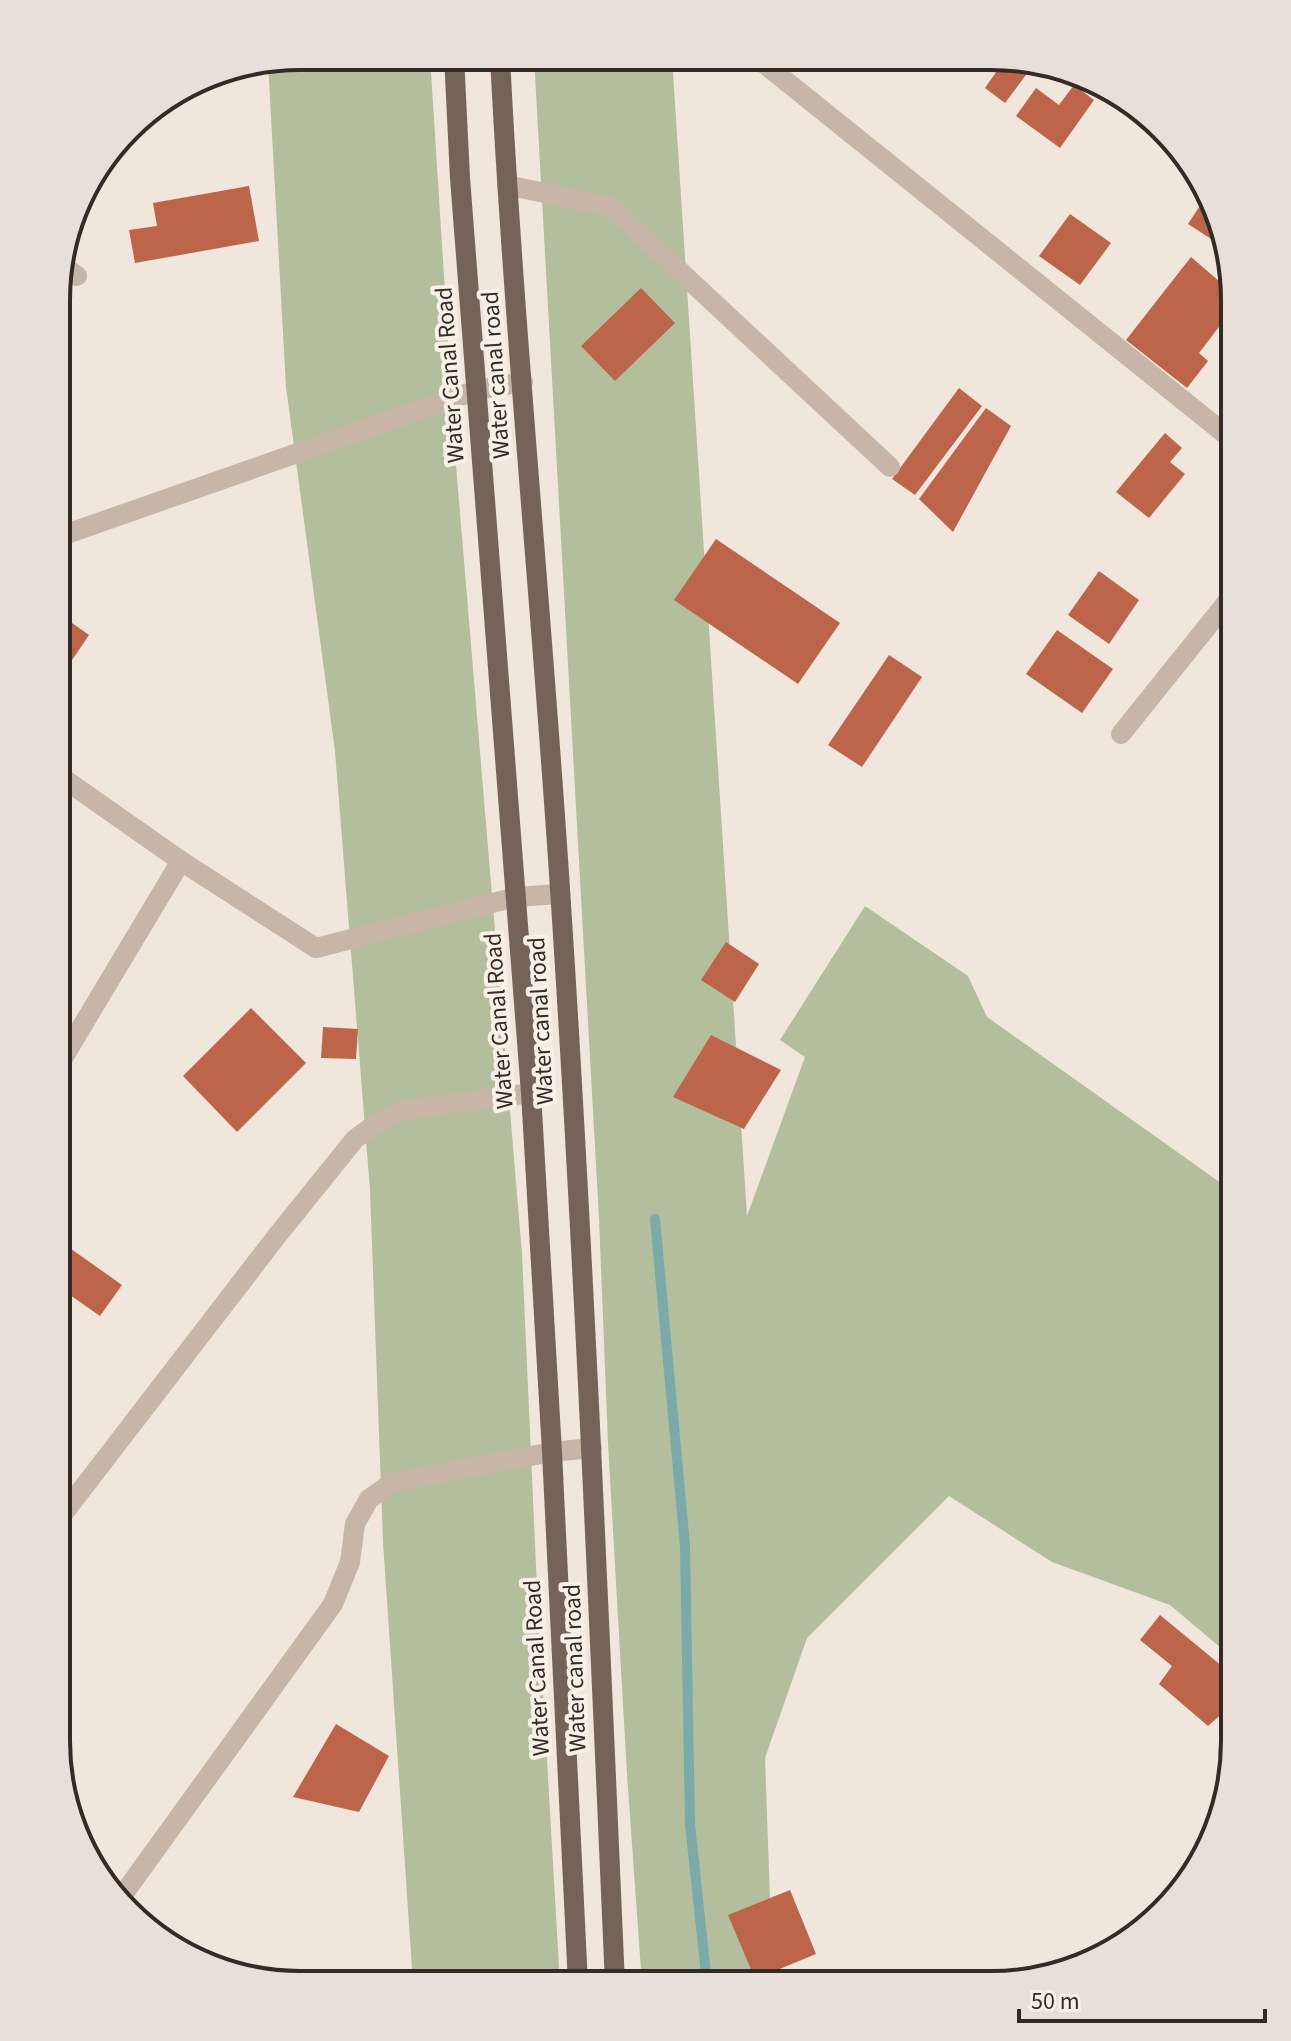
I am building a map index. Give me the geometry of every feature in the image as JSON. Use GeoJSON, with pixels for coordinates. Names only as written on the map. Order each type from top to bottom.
{"type":"FeatureCollection","features":[{"type":"Feature","properties":{"kind":"main road","name":"Water Canal Road"},"geometry":{"type":"LineString","coordinates":[[455,70],[460,178],[531,1093],[577,1971]]}},
{"type":"Feature","properties":{"kind":"main road","name":"Water canal road"},"geometry":{"type":"LineString","coordinates":[[501,70],[560,894],[592,1448],[614,1971]]}},
{"type":"Feature","properties":{"kind":"street"},"geometry":{"type":"LineString","coordinates":[[772,70],[1221,431]]}},
{"type":"Feature","properties":{"kind":"street"},"geometry":{"type":"LineString","coordinates":[[507,185],[611,207],[890,467]]}},
{"type":"Feature","properties":{"kind":"street"},"geometry":{"type":"LineString","coordinates":[[72,272],[77,276]]}},
{"type":"Feature","properties":{"kind":"street"},"geometry":{"type":"LineString","coordinates":[[70,532],[477,390],[523,382]]}},
{"type":"Feature","properties":{"kind":"street"},"geometry":{"type":"LineString","coordinates":[[1121,734],[1221,609]]}},
{"type":"Feature","properties":{"kind":"street"},"geometry":{"type":"LineString","coordinates":[[70,783],[181,861],[316,948],[516,897],[560,894]]}},
{"type":"Feature","properties":{"kind":"street"},"geometry":{"type":"LineString","coordinates":[[70,1046],[181,861]]}},
{"type":"Feature","properties":{"kind":"street"},"geometry":{"type":"LineString","coordinates":[[70,1505],[355,1139],[377,1123],[404,1110],[531,1093]]}},
{"type":"Feature","properties":{"kind":"street"},"geometry":{"type":"LineString","coordinates":[[126,1891],[333,1604],[350,1562],[355,1524],[369,1499],[393,1482],[552,1452],[592,1448]]}},
{"type":"Feature","properties":{"kind":"green space"},"geometry":{"type":"Polygon","coordinates":[[[431,70],[456,465],[522,1254],[559,1971],[412,1971],[383,1542],[370,1190],[335,751],[286,387],[269,72],[431,70]]]}},
{"type":"Feature","properties":{"kind":"green space"},"geometry":{"type":"Polygon","coordinates":[[[535,70],[673,70],[747,1216],[805,1057],[780,1040],[865,906],[968,976],[987,1017],[1221,1183],[1221,1648],[1170,1605],[1052,1562],[949,1496],[807,1638],[765,1758],[773,1971],[641,1971],[608,1443],[599,1218],[535,70]]]}},
{"type":"Feature","properties":{"kind":"building"},"geometry":{"type":"Polygon","coordinates":[[[997,70],[1027,73],[1005,103],[985,88],[997,70]]]}},
{"type":"Feature","properties":{"kind":"building"},"geometry":{"type":"Polygon","coordinates":[[[1073,86],[1094,100],[1060,148],[1016,116],[1036,88],[1059,105],[1073,86]]]}},
{"type":"Feature","properties":{"kind":"building"},"geometry":{"type":"Polygon","coordinates":[[[249,186],[259,241],[135,263],[129,230],[157,226],[153,203],[249,186]]]}},
{"type":"Feature","properties":{"kind":"building"},"geometry":{"type":"Polygon","coordinates":[[[1200,206],[1213,240],[1188,224],[1200,206]]]}},
{"type":"Feature","properties":{"kind":"building"},"geometry":{"type":"Polygon","coordinates":[[[1070,214],[1111,243],[1080,285],[1039,256],[1070,214]]]}},
{"type":"Feature","properties":{"kind":"building"},"geometry":{"type":"Polygon","coordinates":[[[1191,257],[1221,283],[1221,324],[1199,353],[1208,361],[1187,388],[1126,340],[1191,257]]]}},
{"type":"Feature","properties":{"kind":"building"},"geometry":{"type":"Polygon","coordinates":[[[641,288],[675,323],[615,381],[581,346],[641,288]]]}},
{"type":"Feature","properties":{"kind":"building"},"geometry":{"type":"Polygon","coordinates":[[[959,388],[982,406],[915,495],[892,479],[959,388]]]}},
{"type":"Feature","properties":{"kind":"building"},"geometry":{"type":"Polygon","coordinates":[[[986,408],[1011,426],[953,532],[919,499],[986,408]]]}},
{"type":"Feature","properties":{"kind":"building"},"geometry":{"type":"Polygon","coordinates":[[[1165,433],[1182,448],[1170,462],[1185,474],[1149,518],[1116,492],[1165,433]]]}},
{"type":"Feature","properties":{"kind":"building"},"geometry":{"type":"Polygon","coordinates":[[[716,539],[840,623],[798,684],[674,600],[716,539]]]}},
{"type":"Feature","properties":{"kind":"building"},"geometry":{"type":"Polygon","coordinates":[[[1099,571],[1139,600],[1109,644],[1068,615],[1099,571]]]}},
{"type":"Feature","properties":{"kind":"building"},"geometry":{"type":"Polygon","coordinates":[[[70,622],[89,635],[70,663],[70,622]]]}},
{"type":"Feature","properties":{"kind":"building"},"geometry":{"type":"Polygon","coordinates":[[[1057,630],[1113,669],[1082,713],[1026,674],[1057,630]]]}},
{"type":"Feature","properties":{"kind":"building"},"geometry":{"type":"Polygon","coordinates":[[[889,655],[922,677],[862,767],[828,745],[889,655]]]}},
{"type":"Feature","properties":{"kind":"building"},"geometry":{"type":"Polygon","coordinates":[[[726,942],[759,964],[735,1002],[701,980],[726,942]]]}},
{"type":"Feature","properties":{"kind":"building"},"geometry":{"type":"Polygon","coordinates":[[[251,1008],[306,1063],[237,1132],[183,1076],[251,1008]]]}},
{"type":"Feature","properties":{"kind":"building"},"geometry":{"type":"Polygon","coordinates":[[[323,1027],[358,1029],[356,1059],[321,1058],[323,1027]]]}},
{"type":"Feature","properties":{"kind":"building"},"geometry":{"type":"Polygon","coordinates":[[[711,1035],[781,1070],[744,1129],[673,1097],[711,1035]]]}},
{"type":"Feature","properties":{"kind":"building"},"geometry":{"type":"Polygon","coordinates":[[[70,1248],[122,1285],[100,1316],[70,1295],[70,1248]]]}},
{"type":"Feature","properties":{"kind":"building"},"geometry":{"type":"Polygon","coordinates":[[[1160,1615],[1221,1665],[1221,1714],[1208,1726],[1159,1684],[1172,1666],[1140,1640],[1160,1615]]]}},
{"type":"Feature","properties":{"kind":"building"},"geometry":{"type":"Polygon","coordinates":[[[336,1724],[389,1756],[359,1812],[293,1797],[336,1724]]]}},
{"type":"Feature","properties":{"kind":"building"},"geometry":{"type":"Polygon","coordinates":[[[790,1890],[816,1954],[775,1971],[752,1971],[728,1915],[790,1890]]]}},
{"type":"Feature","properties":{"kind":"waterway"},"geometry":{"type":"LineString","coordinates":[[655,1219],[685,1546],[690,1824],[706,1971]]}}]}
